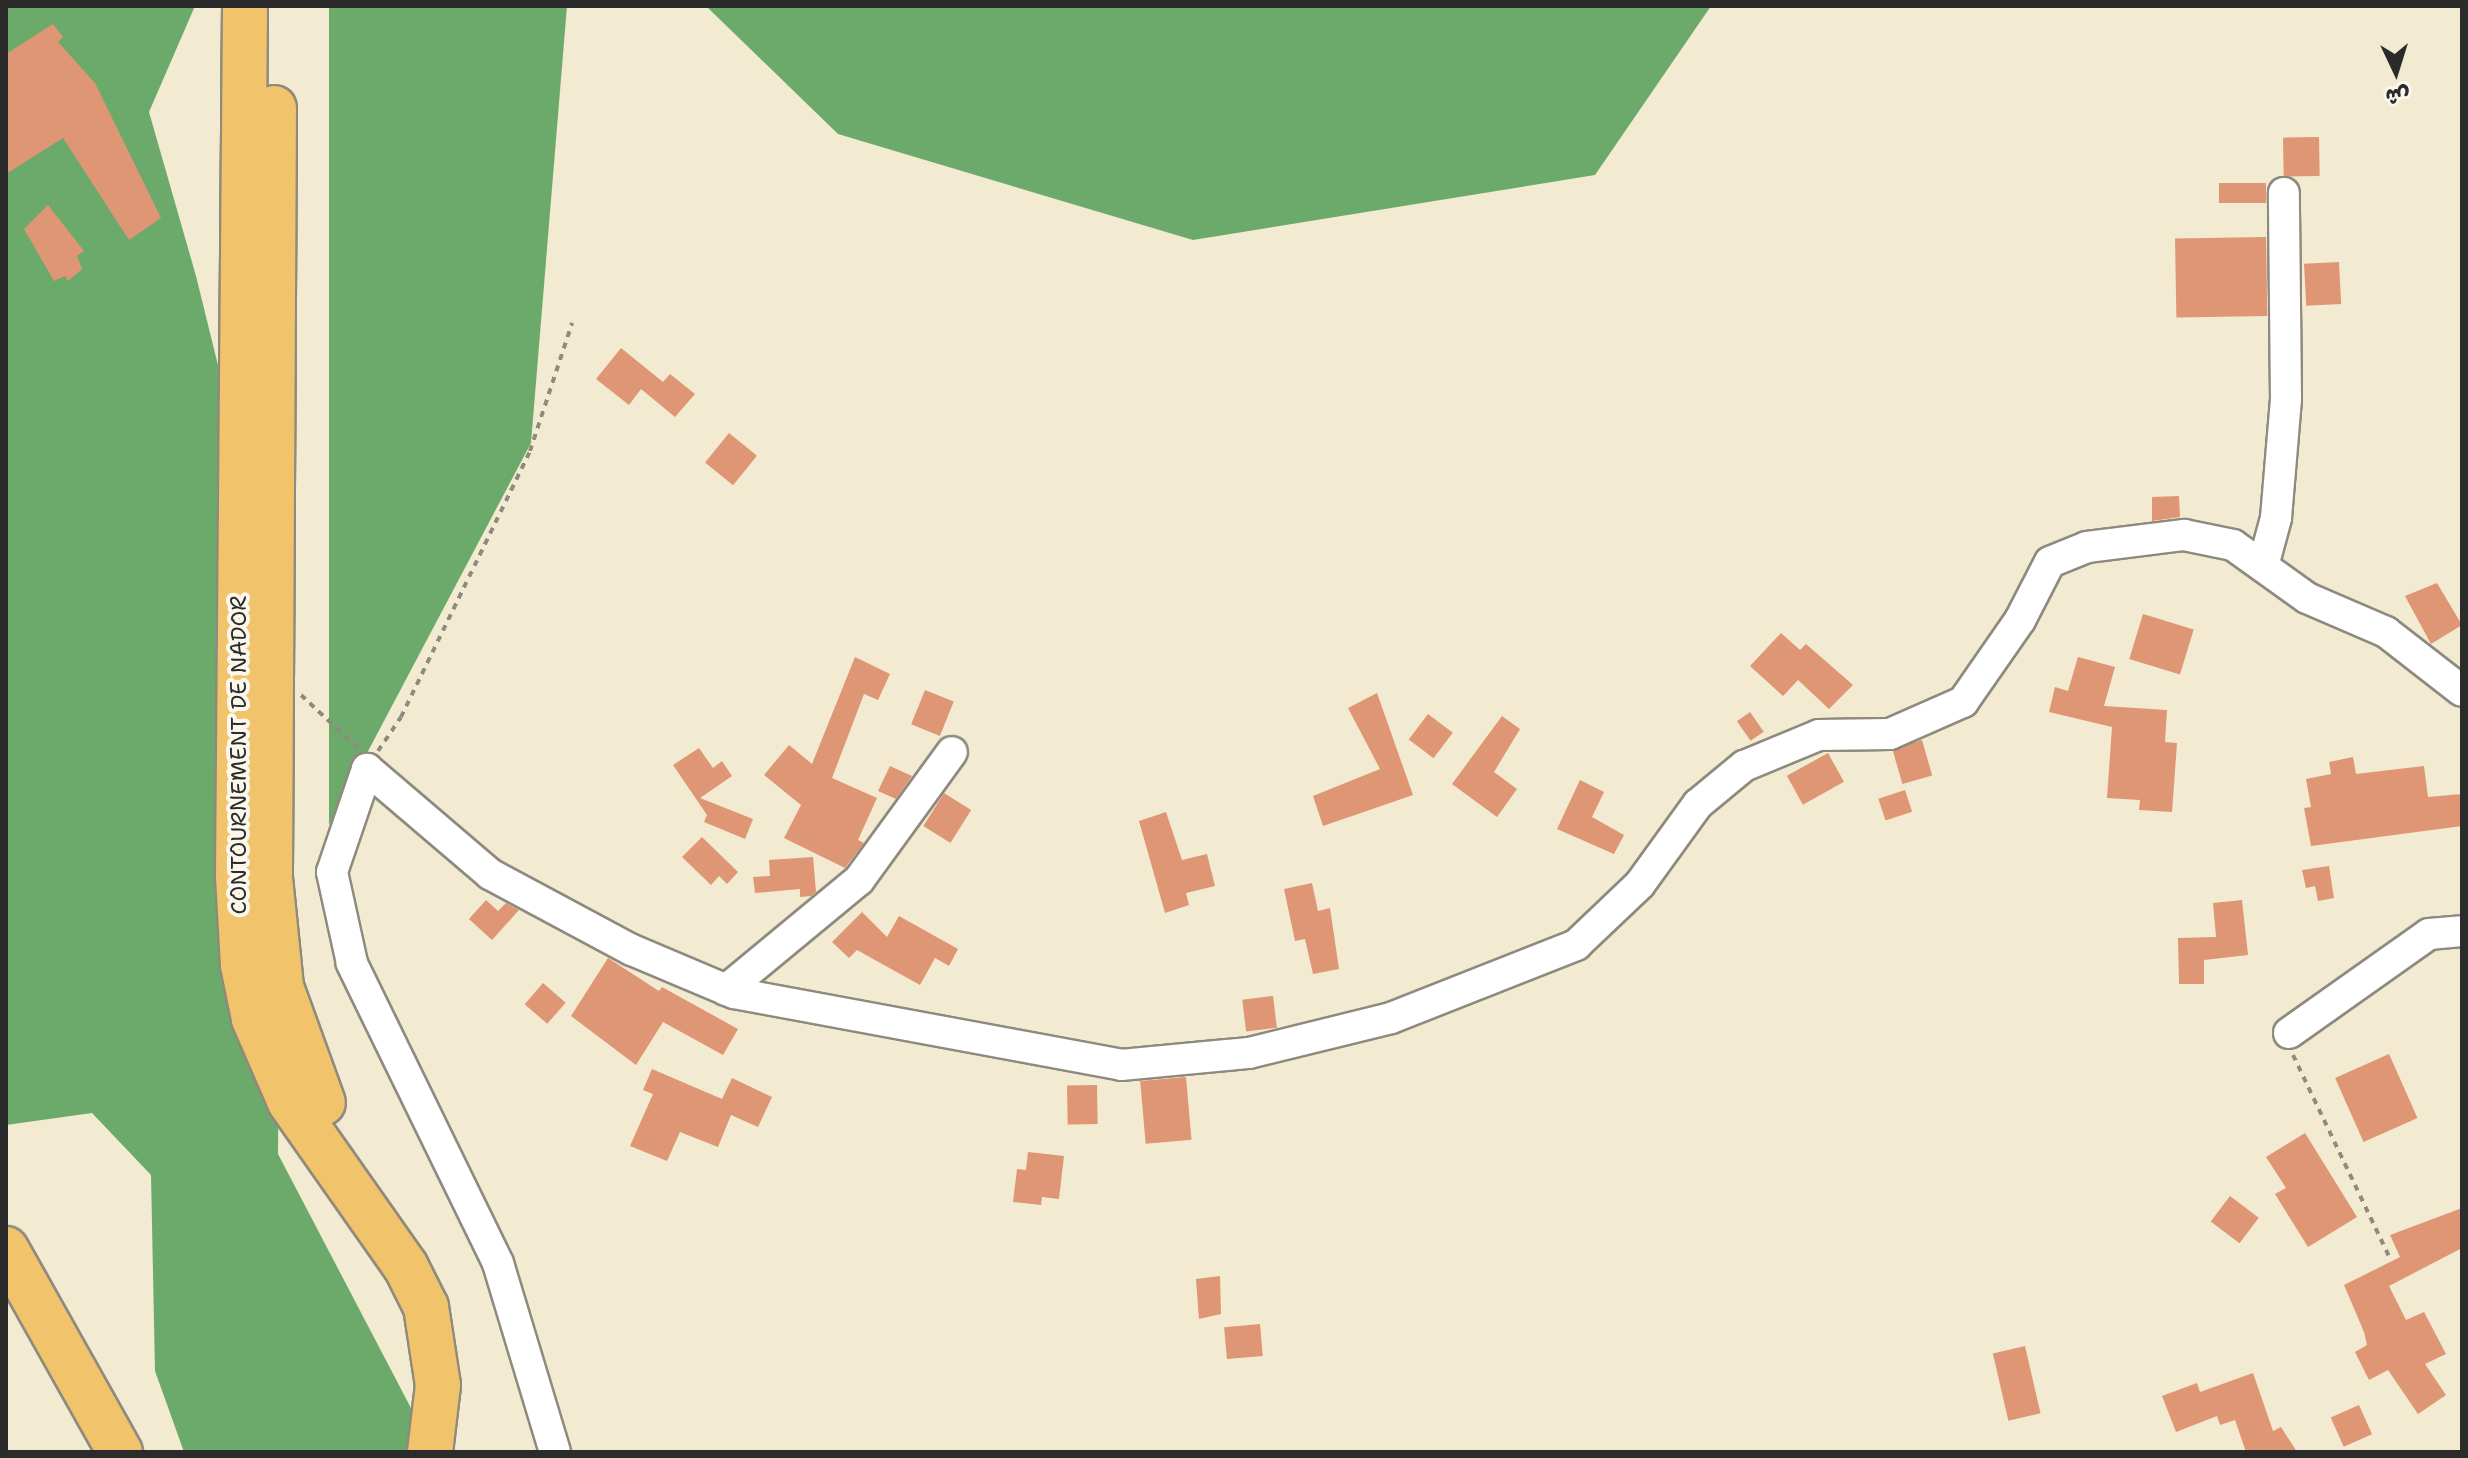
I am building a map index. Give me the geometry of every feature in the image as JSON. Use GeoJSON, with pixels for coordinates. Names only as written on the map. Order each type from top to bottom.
{"type":"FeatureCollection","features":[{"type":"Feature","properties":{"kind":"highway","name":"CONTOURNEMENT DE NADOR"},"geometry":{"type":"LineString","coordinates":[[245,6],[256,489],[272,693],[270,878],[281,987],[296,1040],[336,1128],[428,1255],[450,1299],[462,1346],[466,1395],[457,1452]]}},
{"type":"Feature","properties":{"kind":"highway","name":"CONTOURNEMENT DE NADOR"},"geometry":{"type":"LineString","coordinates":[[274,6],[238,876],[248,995],[290,1102],[422,1297],[438,1385],[430,1452]]}},
{"type":"Feature","properties":{"kind":"highway"},"geometry":{"type":"LineString","coordinates":[[6,1249],[120,1452]]}},
{"type":"Feature","properties":{"kind":"highway"},"geometry":{"type":"LineString","coordinates":[[6,1308],[88,1452]]}},
{"type":"Feature","properties":{"kind":"street"},"geometry":{"type":"LineString","coordinates":[[2263,566],[2276,518],[2286,399],[2284,193]]}},
{"type":"Feature","properties":{"kind":"street"},"geometry":{"type":"LineString","coordinates":[[555,1452],[498,1263],[352,963],[332,872],[370,764],[490,874],[632,950],[726,990],[1121,1065],[1249,1053],[1391,1018],[1576,945],[1640,884],[1698,804],[1744,766],[1819,735],[1890,734],[1963,702],[2020,620],[2050,562],[2087,547],[2184,535],[2233,545],[2307,598],[2386,632],[2462,691]]}},
{"type":"Feature","properties":{"kind":"street"},"geometry":{"type":"LineString","coordinates":[[726,990],[859,880],[952,752]]}},
{"type":"Feature","properties":{"kind":"street"},"geometry":{"type":"LineString","coordinates":[[2289,1033],[2429,934],[2462,931]]}},
{"type":"Feature","properties":{"kind":"path"},"geometry":{"type":"LineString","coordinates":[[272,693],[302,695],[370,764],[401,717],[530,451],[572,323]]}},
{"type":"Feature","properties":{"kind":"path"},"geometry":{"type":"LineString","coordinates":[[2289,1033],[2288,1045],[2390,1258]]}},
{"type":"Feature","properties":{"kind":"green space"},"geometry":{"type":"Polygon","coordinates":[[[6,6],[195,6],[149,112],[196,276],[245,475],[279,1006],[278,1154],[434,1452],[184,1452],[155,1371],[151,1175],[92,1113],[6,1125],[6,6]]]}},
{"type":"Feature","properties":{"kind":"green space"},"geometry":{"type":"Polygon","coordinates":[[[329,6],[567,6],[531,443],[329,825],[329,6]]]}},
{"type":"Feature","properties":{"kind":"green space"},"geometry":{"type":"Polygon","coordinates":[[[706,6],[1711,6],[1595,175],[1193,240],[838,134],[706,6]]]}},
{"type":"Feature","properties":{"kind":"building"},"geometry":{"type":"Polygon","coordinates":[[[53,24],[63,37],[58,42],[95,83],[161,218],[129,240],[63,138],[6,174],[6,54],[53,24]]]}},
{"type":"Feature","properties":{"kind":"building"},"geometry":{"type":"Polygon","coordinates":[[[2319,137],[2320,176],[2284,177],[2283,138],[2319,137]]]}},
{"type":"Feature","properties":{"kind":"building"},"geometry":{"type":"Polygon","coordinates":[[[2219,183],[2266,183],[2266,203],[2219,203],[2219,183]]]}},
{"type":"Feature","properties":{"kind":"building"},"geometry":{"type":"Polygon","coordinates":[[[48,205],[84,251],[77,256],[82,269],[68,281],[65,276],[54,281],[24,229],[48,205]]]}},
{"type":"Feature","properties":{"kind":"building"},"geometry":{"type":"Polygon","coordinates":[[[2266,237],[2267,316],[2176,318],[2175,239],[2266,237]]]}},
{"type":"Feature","properties":{"kind":"building"},"geometry":{"type":"Polygon","coordinates":[[[2339,262],[2341,304],[2306,306],[2304,264],[2339,262]]]}},
{"type":"Feature","properties":{"kind":"building"},"geometry":{"type":"Polygon","coordinates":[[[621,348],[663,382],[670,374],[695,394],[675,417],[641,389],[629,405],[596,379],[621,348]]]}},
{"type":"Feature","properties":{"kind":"building"},"geometry":{"type":"Polygon","coordinates":[[[729,433],[757,456],[733,485],[705,463],[729,433]]]}},
{"type":"Feature","properties":{"kind":"building"},"geometry":{"type":"Polygon","coordinates":[[[2179,496],[2180,517],[2152,521],[2152,497],[2179,496]]]}},
{"type":"Feature","properties":{"kind":"building"},"geometry":{"type":"Polygon","coordinates":[[[2437,583],[2462,625],[2431,644],[2405,596],[2437,583]]]}},
{"type":"Feature","properties":{"kind":"building"},"geometry":{"type":"Polygon","coordinates":[[[2143,614],[2194,629],[2180,674],[2129,659],[2143,614]]]}},
{"type":"Feature","properties":{"kind":"building"},"geometry":{"type":"Polygon","coordinates":[[[1781,633],[1800,650],[1806,644],[1853,685],[1829,709],[1798,680],[1783,696],[1750,666],[1781,633]]]}},
{"type":"Feature","properties":{"kind":"building"},"geometry":{"type":"Polygon","coordinates":[[[855,657],[890,674],[878,700],[864,694],[832,778],[877,798],[858,840],[864,843],[845,868],[784,838],[801,805],[764,775],[789,745],[812,764],[855,657]]]}},
{"type":"Feature","properties":{"kind":"building"},"geometry":{"type":"Polygon","coordinates":[[[2078,657],[2115,667],[2104,706],[2167,710],[2165,742],[2177,743],[2172,812],[2139,810],[2140,800],[2107,798],[2112,727],[2049,712],[2055,687],[2068,691],[2078,657]]]}},
{"type":"Feature","properties":{"kind":"building"},"geometry":{"type":"Polygon","coordinates":[[[925,690],[954,702],[940,736],[911,724],[925,690]]]}},
{"type":"Feature","properties":{"kind":"building"},"geometry":{"type":"Polygon","coordinates":[[[1377,693],[1413,795],[1323,826],[1313,796],[1380,769],[1348,708],[1377,693]]]}},
{"type":"Feature","properties":{"kind":"building"},"geometry":{"type":"Polygon","coordinates":[[[1750,712],[1764,732],[1751,741],[1737,721],[1750,712]]]}},
{"type":"Feature","properties":{"kind":"building"},"geometry":{"type":"Polygon","coordinates":[[[1428,714],[1453,733],[1433,758],[1409,740],[1428,714]]]}},
{"type":"Feature","properties":{"kind":"building"},"geometry":{"type":"Polygon","coordinates":[[[1502,716],[1520,729],[1494,772],[1517,789],[1497,817],[1452,784],[1502,716]]]}},
{"type":"Feature","properties":{"kind":"building"},"geometry":{"type":"Polygon","coordinates":[[[1922,740],[1932,776],[1902,784],[1892,749],[1922,740]]]}},
{"type":"Feature","properties":{"kind":"building"},"geometry":{"type":"Polygon","coordinates":[[[699,748],[713,768],[722,761],[732,776],[700,798],[753,819],[745,839],[704,822],[707,815],[673,765],[699,748]]]}},
{"type":"Feature","properties":{"kind":"building"},"geometry":{"type":"Polygon","coordinates":[[[1828,753],[1844,782],[1803,805],[1787,776],[1828,753]]]}},
{"type":"Feature","properties":{"kind":"building"},"geometry":{"type":"Polygon","coordinates":[[[2353,757],[2356,774],[2424,766],[2428,797],[2462,794],[2462,826],[2311,846],[2304,808],[2311,807],[2306,779],[2331,774],[2329,762],[2353,757]]]}},
{"type":"Feature","properties":{"kind":"building"},"geometry":{"type":"Polygon","coordinates":[[[890,766],[912,776],[896,799],[878,791],[890,766]]]}},
{"type":"Feature","properties":{"kind":"building"},"geometry":{"type":"Polygon","coordinates":[[[1580,780],[1604,792],[1592,817],[1624,835],[1614,854],[1557,829],[1580,780]]]}},
{"type":"Feature","properties":{"kind":"building"},"geometry":{"type":"Polygon","coordinates":[[[1905,790],[1912,812],[1885,821],[1878,799],[1905,790]]]}},
{"type":"Feature","properties":{"kind":"building"},"geometry":{"type":"Polygon","coordinates":[[[944,793],[971,810],[950,843],[923,826],[944,793]]]}},
{"type":"Feature","properties":{"kind":"building"},"geometry":{"type":"Polygon","coordinates":[[[1166,812],[1182,860],[1207,854],[1215,886],[1186,893],[1189,905],[1165,913],[1139,821],[1166,812]]]}},
{"type":"Feature","properties":{"kind":"building"},"geometry":{"type":"Polygon","coordinates":[[[702,837],[738,872],[727,884],[719,876],[711,885],[682,857],[702,837]]]}},
{"type":"Feature","properties":{"kind":"building"},"geometry":{"type":"Polygon","coordinates":[[[813,857],[816,892],[811,896],[800,897],[800,889],[755,893],[753,877],[770,876],[769,860],[813,857]]]}},
{"type":"Feature","properties":{"kind":"building"},"geometry":{"type":"Polygon","coordinates":[[[2329,866],[2334,898],[2318,901],[2315,886],[2306,888],[2302,870],[2329,866]]]}},
{"type":"Feature","properties":{"kind":"building"},"geometry":{"type":"Polygon","coordinates":[[[1312,883],[1318,911],[1330,908],[1339,969],[1313,974],[1305,939],[1295,941],[1284,889],[1312,883]]]}},
{"type":"Feature","properties":{"kind":"building"},"geometry":{"type":"Polygon","coordinates":[[[486,900],[498,911],[506,903],[519,910],[492,940],[469,919],[486,900]]]}},
{"type":"Feature","properties":{"kind":"building"},"geometry":{"type":"Polygon","coordinates":[[[2242,900],[2248,955],[2204,960],[2204,984],[2179,984],[2178,938],[2216,937],[2213,903],[2242,900]]]}},
{"type":"Feature","properties":{"kind":"building"},"geometry":{"type":"Polygon","coordinates":[[[862,912],[887,937],[899,916],[958,949],[949,966],[935,958],[920,985],[857,950],[849,958],[832,942],[862,912]]]}},
{"type":"Feature","properties":{"kind":"building"},"geometry":{"type":"Polygon","coordinates":[[[608,958],[659,991],[662,987],[738,1029],[723,1055],[663,1022],[636,1065],[571,1016],[608,958]]]}},
{"type":"Feature","properties":{"kind":"building"},"geometry":{"type":"Polygon","coordinates":[[[543,983],[566,1003],[547,1024],[525,1004],[543,983]]]}},
{"type":"Feature","properties":{"kind":"building"},"geometry":{"type":"Polygon","coordinates":[[[1273,996],[1277,1028],[1246,1032],[1242,1000],[1273,996]]]}},
{"type":"Feature","properties":{"kind":"building"},"geometry":{"type":"Polygon","coordinates":[[[2389,1054],[2417,1118],[2364,1142],[2335,1078],[2389,1054]]]}},
{"type":"Feature","properties":{"kind":"building"},"geometry":{"type":"Polygon","coordinates":[[[652,1069],[722,1099],[732,1078],[772,1097],[758,1127],[731,1115],[718,1147],[680,1132],[667,1161],[630,1146],[653,1094],[643,1090],[652,1069]]]}},
{"type":"Feature","properties":{"kind":"building"},"geometry":{"type":"Polygon","coordinates":[[[1186,1077],[1191,1140],[1146,1144],[1140,1081],[1186,1077]]]}},
{"type":"Feature","properties":{"kind":"building"},"geometry":{"type":"Polygon","coordinates":[[[1097,1085],[1098,1124],[1068,1125],[1067,1086],[1097,1085]]]}},
{"type":"Feature","properties":{"kind":"building"},"geometry":{"type":"Polygon","coordinates":[[[2305,1133],[2357,1217],[2308,1247],[2275,1194],[2286,1188],[2266,1157],[2305,1133]]]}},
{"type":"Feature","properties":{"kind":"building"},"geometry":{"type":"Polygon","coordinates":[[[1028,1152],[1064,1156],[1059,1199],[1042,1197],[1041,1205],[1013,1202],[1017,1169],[1026,1170],[1028,1152]]]}},
{"type":"Feature","properties":{"kind":"building"},"geometry":{"type":"Polygon","coordinates":[[[2230,1196],[2259,1218],[2239,1243],[2211,1222],[2230,1196]]]}},
{"type":"Feature","properties":{"kind":"building"},"geometry":{"type":"Polygon","coordinates":[[[2462,1208],[2462,1248],[2389,1286],[2406,1320],[2424,1312],[2446,1354],[2425,1364],[2446,1395],[2418,1414],[2388,1370],[2369,1380],[2355,1352],[2367,1345],[2364,1332],[2344,1285],[2400,1257],[2390,1235],[2462,1208]]]}},
{"type":"Feature","properties":{"kind":"building"},"geometry":{"type":"Polygon","coordinates":[[[1220,1276],[1221,1314],[1199,1319],[1196,1279],[1220,1276]]]}},
{"type":"Feature","properties":{"kind":"building"},"geometry":{"type":"Polygon","coordinates":[[[1260,1324],[1263,1356],[1227,1359],[1224,1327],[1260,1324]]]}},
{"type":"Feature","properties":{"kind":"building"},"geometry":{"type":"Polygon","coordinates":[[[2025,1346],[2041,1413],[2008,1421],[1993,1353],[2025,1346]]]}},
{"type":"Feature","properties":{"kind":"building"},"geometry":{"type":"Polygon","coordinates":[[[2253,1373],[2273,1431],[2281,1427],[2297,1452],[2246,1452],[2235,1420],[2220,1425],[2217,1416],[2176,1432],[2162,1396],[2197,1383],[2200,1392],[2253,1373]]]}},
{"type":"Feature","properties":{"kind":"building"},"geometry":{"type":"Polygon","coordinates":[[[2359,1405],[2372,1434],[2344,1447],[2331,1418],[2359,1405]]]}}]}
